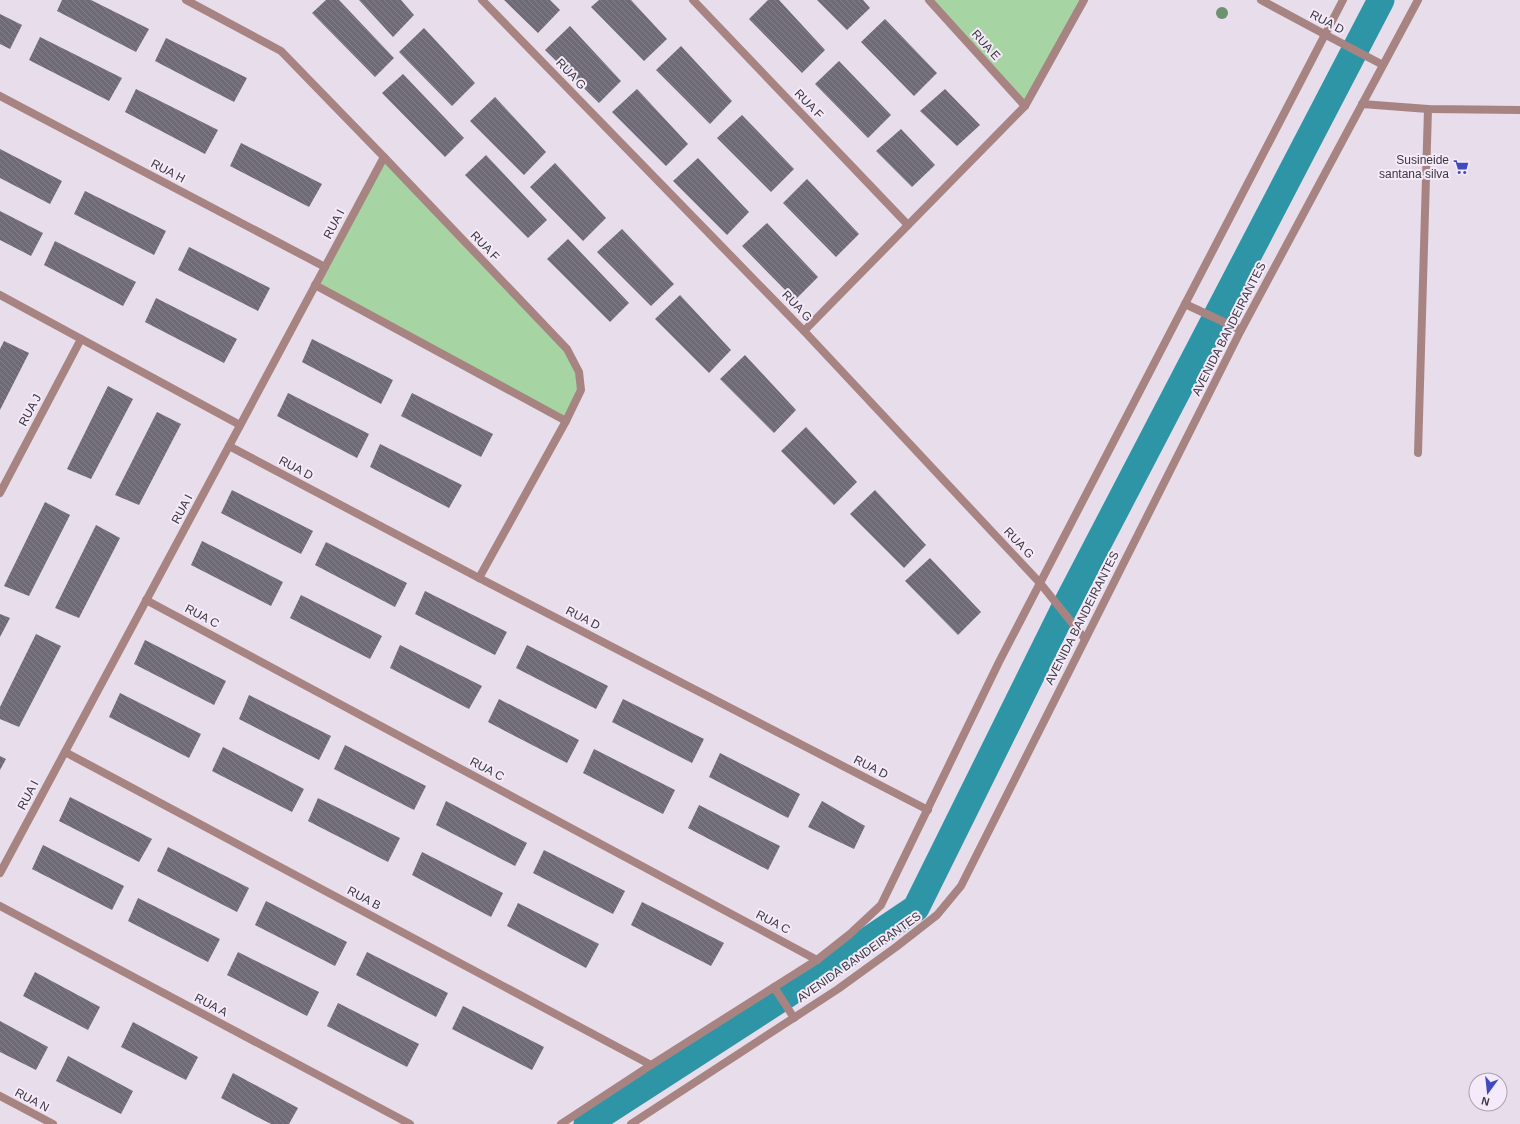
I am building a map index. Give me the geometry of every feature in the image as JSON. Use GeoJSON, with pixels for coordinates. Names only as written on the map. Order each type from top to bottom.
{"type":"FeatureCollection","features":[{"type":"Feature","properties":{"kind":"street","name":"RUA F"},"geometry":{"type":"LineString","coordinates":[[186,0],[281,51],[567,350],[579,372],[581,390],[566,422],[479,578]]}},
{"type":"Feature","properties":{"kind":"street","name":"RUA G"},"geometry":{"type":"LineString","coordinates":[[482,0],[804,331],[1040,583],[1085,639]]}},
{"type":"Feature","properties":{"kind":"street","name":"RUA F"},"geometry":{"type":"LineString","coordinates":[[693,0],[908,225]]}},
{"type":"Feature","properties":{"kind":"street","name":"RUA E"},"geometry":{"type":"LineString","coordinates":[[929,0],[1026,106]]}},
{"type":"Feature","properties":{"kind":"street"},"geometry":{"type":"LineString","coordinates":[[804,331],[1026,106],[1084,0]]}},
{"type":"Feature","properties":{"kind":"street","name":"RUA D"},"geometry":{"type":"LineString","coordinates":[[1261,0],[1383,65]]}},
{"type":"Feature","properties":{"kind":"street","name":"AVENIDA BANDEIRANTES"},"geometry":{"type":"LineString","coordinates":[[561,1124],[816,960],[850,934],[881,905],[999,662],[1343,0]]}},
{"type":"Feature","properties":{"kind":"street","name":"AVENIDA BANDEIRANTES"},"geometry":{"type":"LineString","coordinates":[[631,1124],[838,989],[890,952],[932,920],[961,886],[1241,330],[1418,0]]}},
{"type":"Feature","properties":{"kind":"street","name":"RUA H"},"geometry":{"type":"LineString","coordinates":[[0,96],[325,267]]}},
{"type":"Feature","properties":{"kind":"street"},"geometry":{"type":"LineString","coordinates":[[1362,104],[1428,109],[1520,110]]}},
{"type":"Feature","properties":{"kind":"street"},"geometry":{"type":"LineString","coordinates":[[1418,453],[1428,109]]}},
{"type":"Feature","properties":{"kind":"street","name":"RUA I"},"geometry":{"type":"LineString","coordinates":[[0,874],[384,157]]}},
{"type":"Feature","properties":{"kind":"street"},"geometry":{"type":"LineString","coordinates":[[315,286],[566,422]]}},
{"type":"Feature","properties":{"kind":"street"},"geometry":{"type":"LineString","coordinates":[[0,295],[240,425]]}},
{"type":"Feature","properties":{"kind":"street"},"geometry":{"type":"LineString","coordinates":[[1185,304],[1241,330]]}},
{"type":"Feature","properties":{"kind":"street","name":"RUA J"},"geometry":{"type":"LineString","coordinates":[[0,493],[81,339]]}},
{"type":"Feature","properties":{"kind":"street","name":"RUA D"},"geometry":{"type":"LineString","coordinates":[[229,446],[479,578],[928,810]]}},
{"type":"Feature","properties":{"kind":"street","name":"RUA C"},"geometry":{"type":"LineString","coordinates":[[146,600],[816,960]]}},
{"type":"Feature","properties":{"kind":"street","name":"RUA B"},"geometry":{"type":"LineString","coordinates":[[65,752],[651,1065]]}},
{"type":"Feature","properties":{"kind":"street","name":"RUA A"},"geometry":{"type":"LineString","coordinates":[[0,906],[410,1124]]}},
{"type":"Feature","properties":{"kind":"street"},"geometry":{"type":"LineString","coordinates":[[774,986],[794,1018]]}},
{"type":"Feature","properties":{"kind":"street","name":"RUA N"},"geometry":{"type":"LineString","coordinates":[[0,1096],[53,1124]]}},
{"type":"Feature","properties":{"kind":"green space"},"geometry":{"type":"Polygon","coordinates":[[[928,0],[1084,0],[1025,106],[928,0]]]}},
{"type":"Feature","properties":{"kind":"green space"},"geometry":{"type":"Polygon","coordinates":[[[384,157],[567,349],[581,384],[566,421],[315,285],[384,157]]]}},
{"type":"Feature","properties":{"kind":"building"},"geometry":{"type":"Polygon","coordinates":[[[62,0],[91,0],[149,29],[136,52],[57,11],[62,0]]]}},
{"type":"Feature","properties":{"kind":"building"},"geometry":{"type":"Polygon","coordinates":[[[326,0],[339,0],[394,58],[375,77],[312,13],[326,0]]]}},
{"type":"Feature","properties":{"kind":"building"},"geometry":{"type":"Polygon","coordinates":[[[359,0],[401,0],[414,15],[393,37],[359,0]]]}},
{"type":"Feature","properties":{"kind":"building"},"geometry":{"type":"Polygon","coordinates":[[[504,0],[550,0],[560,10],[538,33],[504,0]]]}},
{"type":"Feature","properties":{"kind":"building"},"geometry":{"type":"Polygon","coordinates":[[[599,0],[631,0],[667,39],[644,61],[591,7],[599,0]]]}},
{"type":"Feature","properties":{"kind":"building"},"geometry":{"type":"Polygon","coordinates":[[[768,0],[779,0],[825,50],[802,73],[749,19],[768,0]]]}},
{"type":"Feature","properties":{"kind":"building"},"geometry":{"type":"Polygon","coordinates":[[[817,0],[863,0],[870,8],[847,30],[817,0]]]}},
{"type":"Feature","properties":{"kind":"building"},"geometry":{"type":"Polygon","coordinates":[[[0,14],[22,25],[10,49],[0,44],[0,14]]]}},
{"type":"Feature","properties":{"kind":"building"},"geometry":{"type":"Polygon","coordinates":[[[885,19],[937,73],[914,96],[861,42],[885,19]]]}},
{"type":"Feature","properties":{"kind":"building"},"geometry":{"type":"Polygon","coordinates":[[[570,26],[621,81],[599,103],[545,50],[570,26]]]}},
{"type":"Feature","properties":{"kind":"building"},"geometry":{"type":"Polygon","coordinates":[[[424,28],[475,83],[452,106],[399,52],[424,28]]]}},
{"type":"Feature","properties":{"kind":"building"},"geometry":{"type":"Polygon","coordinates":[[[40,37],[122,78],[109,101],[29,60],[40,37]]]}},
{"type":"Feature","properties":{"kind":"building"},"geometry":{"type":"Polygon","coordinates":[[[166,38],[247,78],[234,102],[155,61],[166,38]]]}},
{"type":"Feature","properties":{"kind":"building"},"geometry":{"type":"Polygon","coordinates":[[[681,46],[732,101],[710,124],[656,70],[681,46]]]}},
{"type":"Feature","properties":{"kind":"building"},"geometry":{"type":"Polygon","coordinates":[[[839,61],[891,115],[868,138],[815,84],[839,61]]]}},
{"type":"Feature","properties":{"kind":"building"},"geometry":{"type":"Polygon","coordinates":[[[403,74],[464,138],[445,157],[382,93],[403,74]]]}},
{"type":"Feature","properties":{"kind":"building"},"geometry":{"type":"Polygon","coordinates":[[[136,89],[218,130],[205,154],[125,112],[136,89]]]}},
{"type":"Feature","properties":{"kind":"building"},"geometry":{"type":"Polygon","coordinates":[[[637,89],[688,144],[666,166],[612,112],[637,89]]]}},
{"type":"Feature","properties":{"kind":"building"},"geometry":{"type":"Polygon","coordinates":[[[945,89],[980,125],[957,146],[920,111],[945,89]]]}},
{"type":"Feature","properties":{"kind":"building"},"geometry":{"type":"Polygon","coordinates":[[[495,97],[546,152],[524,175],[470,121],[495,97]]]}},
{"type":"Feature","properties":{"kind":"building"},"geometry":{"type":"Polygon","coordinates":[[[742,115],[794,169],[771,192],[717,138],[742,115]]]}},
{"type":"Feature","properties":{"kind":"building"},"geometry":{"type":"Polygon","coordinates":[[[901,129],[935,165],[912,187],[876,151],[901,129]]]}},
{"type":"Feature","properties":{"kind":"building"},"geometry":{"type":"Polygon","coordinates":[[[241,143],[322,184],[309,207],[230,166],[241,143]]]}},
{"type":"Feature","properties":{"kind":"building"},"geometry":{"type":"Polygon","coordinates":[[[0,149],[62,181],[50,204],[0,178],[0,149]]]}},
{"type":"Feature","properties":{"kind":"building"},"geometry":{"type":"Polygon","coordinates":[[[486,155],[547,220],[528,238],[465,175],[486,155]]]}},
{"type":"Feature","properties":{"kind":"building"},"geometry":{"type":"Polygon","coordinates":[[[698,158],[749,212],[727,235],[673,181],[698,158]]]}},
{"type":"Feature","properties":{"kind":"building"},"geometry":{"type":"Polygon","coordinates":[[[555,163],[606,218],[583,241],[530,187],[555,163]]]}},
{"type":"Feature","properties":{"kind":"building"},"geometry":{"type":"Polygon","coordinates":[[[807,179],[859,234],[836,257],[783,203],[807,179]]]}},
{"type":"Feature","properties":{"kind":"building"},"geometry":{"type":"Polygon","coordinates":[[[85,191],[166,231],[154,255],[74,214],[85,191]]]}},
{"type":"Feature","properties":{"kind":"building"},"geometry":{"type":"Polygon","coordinates":[[[0,211],[43,233],[31,256],[0,240],[0,211]]]}},
{"type":"Feature","properties":{"kind":"building"},"geometry":{"type":"Polygon","coordinates":[[[767,223],[818,277],[795,300],[742,246],[767,223]]]}},
{"type":"Feature","properties":{"kind":"building"},"geometry":{"type":"Polygon","coordinates":[[[622,229],[674,284],[651,306],[597,252],[622,229]]]}},
{"type":"Feature","properties":{"kind":"building"},"geometry":{"type":"Polygon","coordinates":[[[568,239],[629,303],[610,322],[547,259],[568,239]]]}},
{"type":"Feature","properties":{"kind":"building"},"geometry":{"type":"Polygon","coordinates":[[[55,241],[136,282],[123,306],[44,265],[55,241]]]}},
{"type":"Feature","properties":{"kind":"building"},"geometry":{"type":"Polygon","coordinates":[[[189,247],[270,288],[258,311],[178,270],[189,247]]]}},
{"type":"Feature","properties":{"kind":"building"},"geometry":{"type":"Polygon","coordinates":[[[680,295],[731,350],[709,373],[655,319],[680,295]]]}},
{"type":"Feature","properties":{"kind":"building"},"geometry":{"type":"Polygon","coordinates":[[[156,298],[237,339],[224,363],[145,322],[156,298]]]}},
{"type":"Feature","properties":{"kind":"building"},"geometry":{"type":"Polygon","coordinates":[[[312,339],[393,380],[381,404],[302,362],[312,339]]]}},
{"type":"Feature","properties":{"kind":"building"},"geometry":{"type":"Polygon","coordinates":[[[4,341],[29,353],[0,410],[0,349],[4,341]]]}},
{"type":"Feature","properties":{"kind":"building"},"geometry":{"type":"Polygon","coordinates":[[[745,355],[796,410],[774,433],[720,379],[745,355]]]}},
{"type":"Feature","properties":{"kind":"building"},"geometry":{"type":"Polygon","coordinates":[[[108,386],[133,399],[91,479],[67,469],[108,386]]]}},
{"type":"Feature","properties":{"kind":"building"},"geometry":{"type":"Polygon","coordinates":[[[288,393],[369,434],[357,458],[277,416],[288,393]]]}},
{"type":"Feature","properties":{"kind":"building"},"geometry":{"type":"Polygon","coordinates":[[[412,393],[493,434],[481,457],[401,416],[412,393]]]}},
{"type":"Feature","properties":{"kind":"building"},"geometry":{"type":"Polygon","coordinates":[[[157,412],[181,424],[139,505],[115,495],[157,412]]]}},
{"type":"Feature","properties":{"kind":"building"},"geometry":{"type":"Polygon","coordinates":[[[806,427],[857,482],[834,505],[781,451],[806,427]]]}},
{"type":"Feature","properties":{"kind":"building"},"geometry":{"type":"Polygon","coordinates":[[[380,444],[462,485],[449,508],[370,467],[380,444]]]}},
{"type":"Feature","properties":{"kind":"building"},"geometry":{"type":"Polygon","coordinates":[[[232,490],[313,531],[301,554],[221,513],[232,490]]]}},
{"type":"Feature","properties":{"kind":"building"},"geometry":{"type":"Polygon","coordinates":[[[875,490],[926,545],[904,568],[850,514],[875,490]]]}},
{"type":"Feature","properties":{"kind":"building"},"geometry":{"type":"Polygon","coordinates":[[[45,502],[70,515],[29,596],[4,586],[45,502]]]}},
{"type":"Feature","properties":{"kind":"building"},"geometry":{"type":"Polygon","coordinates":[[[96,525],[120,538],[79,618],[55,608],[96,525]]]}},
{"type":"Feature","properties":{"kind":"building"},"geometry":{"type":"Polygon","coordinates":[[[202,541],[283,582],[271,606],[191,565],[202,541]]]}},
{"type":"Feature","properties":{"kind":"building"},"geometry":{"type":"Polygon","coordinates":[[[326,542],[407,583],[395,607],[315,565],[326,542]]]}},
{"type":"Feature","properties":{"kind":"building"},"geometry":{"type":"Polygon","coordinates":[[[930,558],[981,612],[958,635],[905,581],[930,558]]]}},
{"type":"Feature","properties":{"kind":"building"},"geometry":{"type":"Polygon","coordinates":[[[425,591],[507,632],[495,655],[415,614],[425,591]]]}},
{"type":"Feature","properties":{"kind":"building"},"geometry":{"type":"Polygon","coordinates":[[[301,595],[382,636],[370,659],[290,618],[301,595]]]}},
{"type":"Feature","properties":{"kind":"building"},"geometry":{"type":"Polygon","coordinates":[[[0,614],[10,618],[0,637],[0,614]]]}},
{"type":"Feature","properties":{"kind":"building"},"geometry":{"type":"Polygon","coordinates":[[[36,634],[61,646],[19,727],[0,719],[0,707],[36,634]]]}},
{"type":"Feature","properties":{"kind":"building"},"geometry":{"type":"Polygon","coordinates":[[[145,640],[226,681],[214,705],[134,664],[145,640]]]}},
{"type":"Feature","properties":{"kind":"building"},"geometry":{"type":"Polygon","coordinates":[[[400,645],[482,686],[469,709],[390,668],[400,645]]]}},
{"type":"Feature","properties":{"kind":"building"},"geometry":{"type":"Polygon","coordinates":[[[527,645],[608,686],[596,709],[516,668],[527,645]]]}},
{"type":"Feature","properties":{"kind":"building"},"geometry":{"type":"Polygon","coordinates":[[[120,693],[201,734],[189,758],[109,717],[120,693]]]}},
{"type":"Feature","properties":{"kind":"building"},"geometry":{"type":"Polygon","coordinates":[[[249,695],[331,736],[319,760],[239,719],[249,695]]]}},
{"type":"Feature","properties":{"kind":"building"},"geometry":{"type":"Polygon","coordinates":[[[499,699],[579,740],[567,763],[488,722],[499,699]]]}},
{"type":"Feature","properties":{"kind":"building"},"geometry":{"type":"Polygon","coordinates":[[[623,699],[704,739],[692,763],[612,722],[623,699]]]}},
{"type":"Feature","properties":{"kind":"building"},"geometry":{"type":"Polygon","coordinates":[[[345,745],[426,786],[414,810],[334,769],[345,745]]]}},
{"type":"Feature","properties":{"kind":"building"},"geometry":{"type":"Polygon","coordinates":[[[223,747],[304,789],[292,812],[212,771],[223,747]]]}},
{"type":"Feature","properties":{"kind":"building"},"geometry":{"type":"Polygon","coordinates":[[[594,749],[675,790],[663,814],[583,773],[594,749]]]}},
{"type":"Feature","properties":{"kind":"building"},"geometry":{"type":"Polygon","coordinates":[[[720,753],[800,794],[788,818],[709,777],[720,753]]]}},
{"type":"Feature","properties":{"kind":"building"},"geometry":{"type":"Polygon","coordinates":[[[0,756],[6,759],[0,770],[0,756]]]}},
{"type":"Feature","properties":{"kind":"building"},"geometry":{"type":"Polygon","coordinates":[[[70,797],[152,839],[139,862],[59,821],[70,797]]]}},
{"type":"Feature","properties":{"kind":"building"},"geometry":{"type":"Polygon","coordinates":[[[318,798],[400,838],[388,862],[308,821],[318,798]]]}},
{"type":"Feature","properties":{"kind":"building"},"geometry":{"type":"Polygon","coordinates":[[[446,801],[527,843],[515,866],[436,825],[446,801]]]}},
{"type":"Feature","properties":{"kind":"building"},"geometry":{"type":"Polygon","coordinates":[[[822,801],[865,826],[854,849],[808,827],[822,801]]]}},
{"type":"Feature","properties":{"kind":"building"},"geometry":{"type":"Polygon","coordinates":[[[699,805],[780,846],[768,870],[688,828],[699,805]]]}},
{"type":"Feature","properties":{"kind":"building"},"geometry":{"type":"Polygon","coordinates":[[[43,845],[124,886],[112,910],[32,869],[43,845]]]}},
{"type":"Feature","properties":{"kind":"building"},"geometry":{"type":"Polygon","coordinates":[[[168,847],[249,888],[237,912],[157,871],[168,847]]]}},
{"type":"Feature","properties":{"kind":"building"},"geometry":{"type":"Polygon","coordinates":[[[544,850],[625,891],[613,914],[533,873],[544,850]]]}},
{"type":"Feature","properties":{"kind":"building"},"geometry":{"type":"Polygon","coordinates":[[[422,852],[503,893],[491,917],[412,875],[422,852]]]}},
{"type":"Feature","properties":{"kind":"building"},"geometry":{"type":"Polygon","coordinates":[[[138,898],[220,939],[208,962],[128,921],[138,898]]]}},
{"type":"Feature","properties":{"kind":"building"},"geometry":{"type":"Polygon","coordinates":[[[266,901],[347,942],[335,966],[255,925],[266,901]]]}},
{"type":"Feature","properties":{"kind":"building"},"geometry":{"type":"Polygon","coordinates":[[[642,902],[724,943],[711,966],[631,925],[642,902]]]}},
{"type":"Feature","properties":{"kind":"building"},"geometry":{"type":"Polygon","coordinates":[[[518,903],[599,944],[586,968],[507,926],[518,903]]]}},
{"type":"Feature","properties":{"kind":"building"},"geometry":{"type":"Polygon","coordinates":[[[238,952],[319,992],[307,1016],[227,975],[238,952]]]}},
{"type":"Feature","properties":{"kind":"building"},"geometry":{"type":"Polygon","coordinates":[[[367,952],[448,993],[436,1017],[356,975],[367,952]]]}},
{"type":"Feature","properties":{"kind":"building"},"geometry":{"type":"Polygon","coordinates":[[[35,972],[100,1007],[88,1030],[23,996],[35,972]]]}},
{"type":"Feature","properties":{"kind":"building"},"geometry":{"type":"Polygon","coordinates":[[[338,1003],[419,1044],[407,1067],[327,1026],[338,1003]]]}},
{"type":"Feature","properties":{"kind":"building"},"geometry":{"type":"Polygon","coordinates":[[[463,1006],[544,1047],[532,1070],[452,1029],[463,1006]]]}},
{"type":"Feature","properties":{"kind":"building"},"geometry":{"type":"Polygon","coordinates":[[[0,1021],[48,1047],[36,1070],[0,1052],[0,1021]]]}},
{"type":"Feature","properties":{"kind":"building"},"geometry":{"type":"Polygon","coordinates":[[[133,1022],[198,1057],[186,1080],[121,1047],[133,1022]]]}},
{"type":"Feature","properties":{"kind":"building"},"geometry":{"type":"Polygon","coordinates":[[[68,1056],[133,1091],[121,1114],[56,1081],[68,1056]]]}},
{"type":"Feature","properties":{"kind":"building"},"geometry":{"type":"Polygon","coordinates":[[[233,1073],[298,1108],[289,1124],[271,1124],[221,1098],[233,1073]]]}},
{"type":"Feature","properties":{"kind":"waterway"},"geometry":{"type":"LineString","coordinates":[[587,1124],[782,998],[916,908],[1063,611],[1381,0]]}},
{"type":"Feature","properties":{"kind":"place","name":"Susineide santana silva"},"geometry":{"type":"Point","coordinates":[1461,167]}}]}
